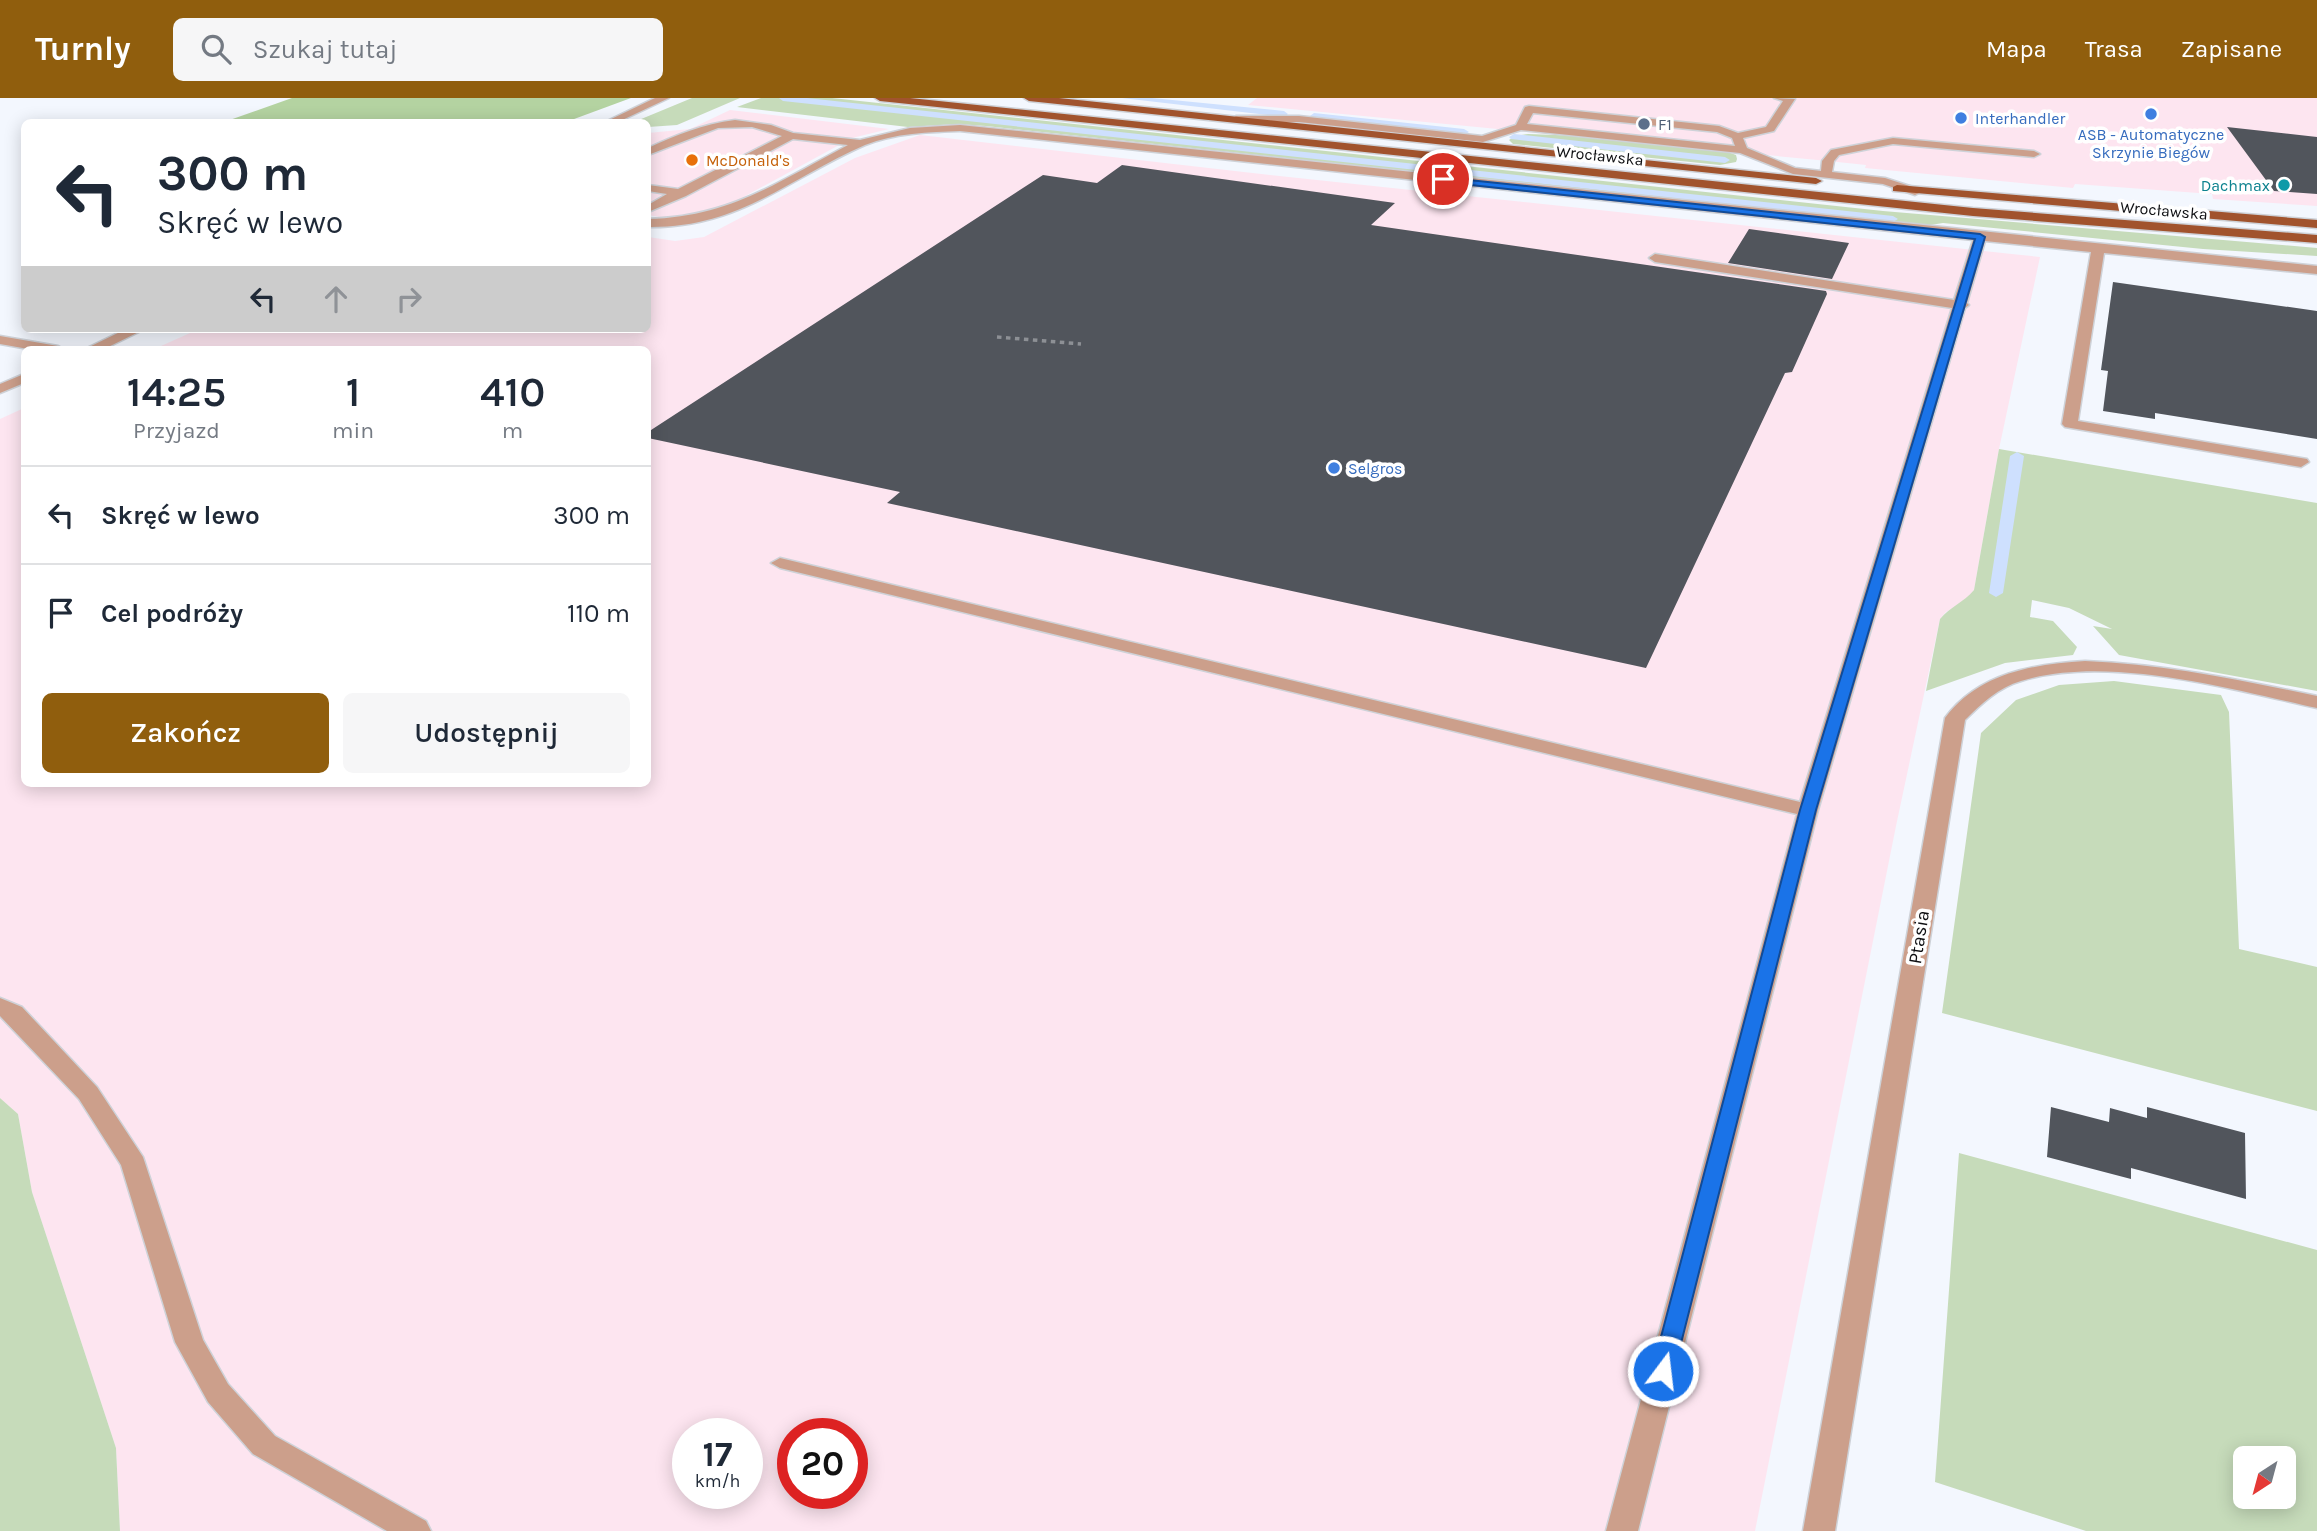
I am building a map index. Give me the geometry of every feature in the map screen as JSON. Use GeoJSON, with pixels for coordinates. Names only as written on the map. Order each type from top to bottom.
{"type":"FeatureCollection","features":[{"type":"Feature","properties":{"kind":"main road","name":"Wrocławska"},"geometry":{"type":"LineString","coordinates":[[880,98],[1973,212],[2317,239]]}},
{"type":"Feature","properties":{"kind":"main road","name":"Wrocławska"},"geometry":{"type":"LineString","coordinates":[[1029,98],[1915,191],[2317,224]]}},
{"type":"Feature","properties":{"kind":"street"},"geometry":{"type":"LineString","coordinates":[[617,119],[664,98]]}},
{"type":"Feature","properties":{"kind":"street"},"geometry":{"type":"LineString","coordinates":[[1520,127],[1535,98]]}},
{"type":"Feature","properties":{"kind":"street"},"geometry":{"type":"LineString","coordinates":[[1529,109],[1698,126],[1737,136],[1770,130],[1787,98]]}},
{"type":"Feature","properties":{"kind":"street"},"geometry":{"type":"LineString","coordinates":[[1236,119],[1300,119],[1483,139],[1520,127],[1742,150],[1793,171],[1885,181],[1915,191]]}},
{"type":"Feature","properties":{"kind":"street"},"geometry":{"type":"LineString","coordinates":[[651,151],[709,125],[732,122],[776,129],[787,139],[821,144],[840,153]]}},
{"type":"Feature","properties":{"kind":"street"},"geometry":{"type":"LineString","coordinates":[[651,223],[689,222],[717,216],[861,143],[910,130],[982,130],[1980,237],[2317,270]]}},
{"type":"Feature","properties":{"kind":"street"},"geometry":{"type":"LineString","coordinates":[[1737,136],[1742,150]]}},
{"type":"Feature","properties":{"kind":"street"},"geometry":{"type":"LineString","coordinates":[[651,208],[787,139],[861,143]]}},
{"type":"Feature","properties":{"kind":"street"},"geometry":{"type":"LineString","coordinates":[[1826,175],[1828,161],[1835,152],[1893,141],[2034,154]]}},
{"type":"Feature","properties":{"kind":"street"},"geometry":{"type":"LineString","coordinates":[[651,188],[682,193]]}},
{"type":"Feature","properties":{"kind":"street"},"geometry":{"type":"LineString","coordinates":[[1622,1531],[1808,810],[1962,305],[1980,237]]}},
{"type":"Feature","properties":{"kind":"street"},"geometry":{"type":"LineString","coordinates":[[2098,249],[2070,424],[2301,462]]}},
{"type":"Feature","properties":{"kind":"street"},"geometry":{"type":"LineString","coordinates":[[1655,258],[1962,305]]}},
{"type":"Feature","properties":{"kind":"street"},"geometry":{"type":"LineString","coordinates":[[99,346],[129,333]]}},
{"type":"Feature","properties":{"kind":"street"},"geometry":{"type":"LineString","coordinates":[[0,340],[35,346]]}},
{"type":"Feature","properties":{"kind":"street"},"geometry":{"type":"LineString","coordinates":[[0,389],[21,379]]}},
{"type":"Feature","properties":{"kind":"street"},"geometry":{"type":"LineString","coordinates":[[780,564],[1808,810]]}},
{"type":"Feature","properties":{"kind":"street","name":"Ptasia"},"geometry":{"type":"LineString","coordinates":[[1819,1531],[1955,718],[1982,692],[2016,676],[2055,668],[2132,667],[2317,702]]}},
{"type":"Feature","properties":{"kind":"street"},"geometry":{"type":"LineString","coordinates":[[0,1006],[14,1013],[88,1093],[134,1164],[189,1342],[218,1393],[264,1445],[415,1531]]}},
{"type":"Feature","properties":{"kind":"path"},"geometry":{"type":"LineString","coordinates":[[997,337],[1081,344]]}},
{"type":"Feature","properties":{"kind":"shaded area"},"geometry":{"type":"Polygon","coordinates":[[[1257,98],[2317,98],[2317,206],[2213,199],[2212,194],[2075,184],[2073,188],[1865,168],[1866,165],[1828,161],[1248,105],[1257,98]]]}},
{"type":"Feature","properties":{"kind":"shaded area"},"geometry":{"type":"Polygon","coordinates":[[[730,110],[889,129],[852,138],[725,207],[672,219],[651,216],[651,133],[690,129],[730,110]]]}},
{"type":"Feature","properties":{"kind":"shaded area"},"geometry":{"type":"Polygon","coordinates":[[[920,135],[2040,257],[1999,449],[1974,590],[1965,601],[1946,612],[1940,619],[1755,1531],[120,1531],[116,1448],[32,1192],[18,1114],[0,1098],[0,419],[21,409],[21,787],[651,787],[651,346],[161,346],[190,333],[651,333],[651,237],[675,241],[704,237],[855,158],[920,135]]]}},
{"type":"Feature","properties":{"kind":"green space"},"geometry":{"type":"Polygon","coordinates":[[[292,98],[631,98],[574,119],[232,119],[292,98]]]}},
{"type":"Feature","properties":{"kind":"green space"},"geometry":{"type":"Polygon","coordinates":[[[692,98],[740,98],[677,125],[651,127],[651,119],[641,119],[692,98]]]}},
{"type":"Feature","properties":{"kind":"green space"},"geometry":{"type":"Polygon","coordinates":[[[761,98],[832,98],[1883,211],[2317,248],[2317,256],[2203,249],[1943,223],[1924,226],[986,126],[957,124],[908,127],[737,107],[761,98]]]}},
{"type":"Feature","properties":{"kind":"green space"},"geometry":{"type":"Polygon","coordinates":[[[1528,134],[1583,136],[1725,151],[1736,155],[1737,159],[1736,162],[1720,165],[1513,144],[1509,140],[1528,134]]]}},
{"type":"Feature","properties":{"kind":"green space"},"geometry":{"type":"Polygon","coordinates":[[[1999,449],[2317,503],[2317,691],[2119,655],[2093,626],[2112,629],[2069,608],[2032,600],[2030,617],[2053,621],[2077,647],[2073,655],[2005,663],[1926,691],[1940,619],[1974,590],[1999,449]]]}},
{"type":"Feature","properties":{"kind":"green space"},"geometry":{"type":"Polygon","coordinates":[[[2114,681],[2221,695],[2229,712],[2239,949],[2317,967],[2317,1111],[1942,1013],[1981,733],[2016,700],[2059,685],[2114,681]]]}},
{"type":"Feature","properties":{"kind":"green space"},"geometry":{"type":"Polygon","coordinates":[[[0,1098],[18,1114],[32,1192],[116,1448],[120,1531],[0,1531],[0,1098]]]}},
{"type":"Feature","properties":{"kind":"green space"},"geometry":{"type":"Polygon","coordinates":[[[1959,1153],[2317,1250],[2317,1531],[2086,1531],[1935,1482],[1959,1153]]]}},
{"type":"Feature","properties":{"kind":"building"},"geometry":{"type":"Polygon","coordinates":[[[2227,127],[2317,137],[2317,194],[2274,191],[2227,127]]]}},
{"type":"Feature","properties":{"kind":"building","name":"Selgros"},"geometry":{"type":"Polygon","coordinates":[[[1122,165],[1395,203],[1371,225],[1826,291],[1827,294],[1792,372],[1785,373],[1646,668],[887,503],[900,492],[651,439],[651,430],[1043,175],[1097,183],[1122,165]]]}},
{"type":"Feature","properties":{"kind":"building"},"geometry":{"type":"Polygon","coordinates":[[[1749,229],[1849,243],[1832,279],[1728,263],[1749,229]]]}},
{"type":"Feature","properties":{"kind":"building"},"geometry":{"type":"Polygon","coordinates":[[[2113,282],[2317,311],[2317,439],[2155,413],[2155,419],[2103,411],[2108,371],[2101,370],[2113,282]]]}},
{"type":"Feature","properties":{"kind":"building"},"geometry":{"type":"Polygon","coordinates":[[[2051,1107],[2109,1122],[2110,1108],[2147,1118],[2147,1107],[2245,1133],[2246,1199],[2131,1168],[2131,1179],[2047,1157],[2051,1107]]]}},
{"type":"Feature","properties":{"kind":"waterway"},"geometry":{"type":"LineString","coordinates":[[783,98],[1893,219]]}},
{"type":"Feature","properties":{"kind":"waterway"},"geometry":{"type":"LineString","coordinates":[[1126,98],[1284,114]]}},
{"type":"Feature","properties":{"kind":"waterway"},"geometry":{"type":"LineString","coordinates":[[1314,116],[1464,132]]}},
{"type":"Feature","properties":{"kind":"waterway"},"geometry":{"type":"LineString","coordinates":[[1514,137],[1725,160]]}},
{"type":"Feature","properties":{"kind":"waterway"},"geometry":{"type":"LineString","coordinates":[[1996,593],[2017,456]]}},
{"type":"Feature","properties":{"kind":"place","name":"ASB - Automatyczne Skrzynie Biegów"},"geometry":{"type":"Point","coordinates":[2151,114]}},
{"type":"Feature","properties":{"kind":"place","name":"Interhandler"},"geometry":{"type":"Point","coordinates":[1961,118]}},
{"type":"Feature","properties":{"kind":"place","name":"F1"},"geometry":{"type":"Point","coordinates":[1644,124]}},
{"type":"Feature","properties":{"kind":"place","name":"McDonald's"},"geometry":{"type":"Point","coordinates":[692,160]}},
{"type":"Feature","properties":{"kind":"place","name":"Dachmax"},"geometry":{"type":"Point","coordinates":[2284,185]}},
{"type":"Feature","properties":{"kind":"place","name":"Selgros"},"geometry":{"type":"Point","coordinates":[1334,468]}},
{"type":"Feature","properties":{"kind":"route"},"geometry":{"type":"LineString","coordinates":[[1443,179],[1980,237],[1808,810],[1663,1371]]}}]}
